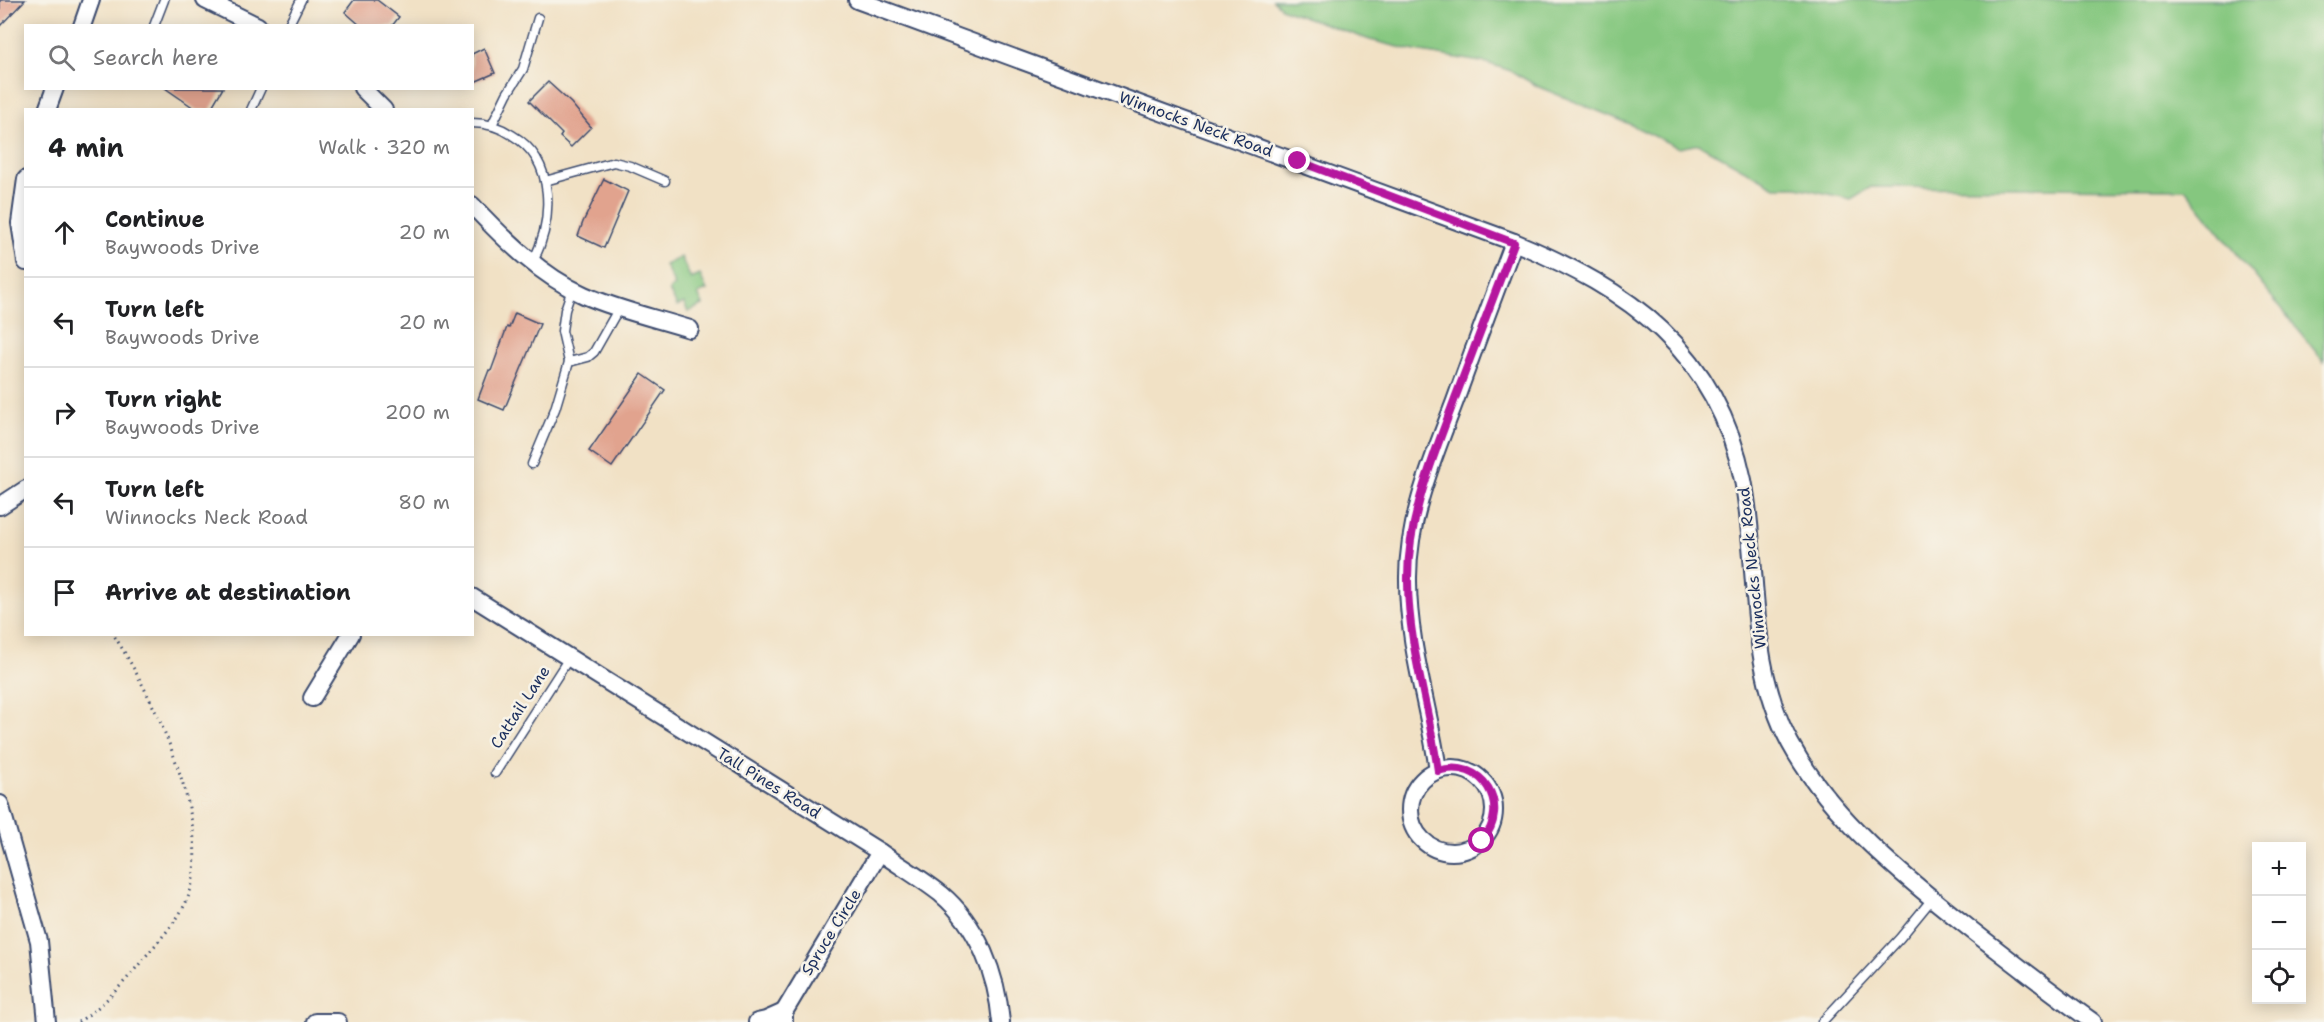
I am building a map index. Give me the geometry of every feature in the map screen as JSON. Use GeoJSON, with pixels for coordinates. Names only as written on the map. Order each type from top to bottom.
{"type":"FeatureCollection","features":[{"type":"Feature","properties":{"kind":"street"},"geometry":{"type":"LineString","coordinates":[[83,24],[91,0]]}},
{"type":"Feature","properties":{"kind":"street"},"geometry":{"type":"LineString","coordinates":[[205,0],[254,24]]}},
{"type":"Feature","properties":{"kind":"street","name":"Winnocks Neck Road"},"geometry":{"type":"LineString","coordinates":[[857,0],[1298,161],[1514,243],[1590,277],[1638,309],[1679,346],[1705,382],[1723,414],[1742,476],[1748,518],[1758,640],[1771,699],[1785,732],[1805,767],[1841,813],[1875,848],[1932,899],[2093,1022]]}},
{"type":"Feature","properties":{"kind":"street"},"geometry":{"type":"LineString","coordinates":[[48,108],[54,90]]}},
{"type":"Feature","properties":{"kind":"street"},"geometry":{"type":"LineString","coordinates":[[364,90],[382,108]]}},
{"type":"Feature","properties":{"kind":"street"},"geometry":{"type":"LineString","coordinates":[[24,196],[21,222],[24,245]]}},
{"type":"Feature","properties":{"kind":"street"},"geometry":{"type":"LineString","coordinates":[[474,207],[533,262],[572,289],[619,308],[690,329]]}},
{"type":"Feature","properties":{"kind":"street"},"geometry":{"type":"LineString","coordinates":[[1438,771],[1410,620],[1407,580],[1411,537],[1417,510],[1441,438],[1514,243]]}},
{"type":"Feature","properties":{"kind":"street"},"geometry":{"type":"LineString","coordinates":[[0,506],[24,490]]}},
{"type":"Feature","properties":{"kind":"street","name":"Tall Pines Road"},"geometry":{"type":"LineString","coordinates":[[474,598],[880,852],[941,894],[967,923],[981,949],[994,981],[1001,1022]]}},
{"type":"Feature","properties":{"kind":"street"},"geometry":{"type":"LineString","coordinates":[[312,698],[350,636]]}},
{"type":"Feature","properties":{"kind":"street"},"geometry":{"type":"LineString","coordinates":[[1452,768],[1466,770],[1484,782],[1492,794],[1495,808],[1491,829],[1482,841],[1464,851],[1449,853],[1435,849],[1423,842],[1412,823],[1410,809],[1413,795],[1425,777],[1438,771],[1452,768]]}},
{"type":"Feature","properties":{"kind":"street"},"geometry":{"type":"LineString","coordinates":[[0,804],[39,941],[47,1022]]}},
{"type":"Feature","properties":{"kind":"street","name":"Spruce Circle"},"geometry":{"type":"LineString","coordinates":[[757,1022],[784,1017],[880,852]]}},
{"type":"Feature","properties":{"kind":"street"},"geometry":{"type":"LineString","coordinates":[[315,1022],[338,1022]]}},
{"type":"Feature","properties":{"kind":"lane"},"geometry":{"type":"LineString","coordinates":[[155,24],[164,0]]}},
{"type":"Feature","properties":{"kind":"lane"},"geometry":{"type":"LineString","coordinates":[[289,24],[301,0]]}},
{"type":"Feature","properties":{"kind":"lane"},"geometry":{"type":"LineString","coordinates":[[492,125],[507,94],[524,69],[538,18]]}},
{"type":"Feature","properties":{"kind":"lane"},"geometry":{"type":"LineString","coordinates":[[252,108],[260,90]]}},
{"type":"Feature","properties":{"kind":"lane"},"geometry":{"type":"LineString","coordinates":[[474,123],[492,125],[517,138],[532,151],[541,163],[545,181],[547,217],[540,248],[533,262]]}},
{"type":"Feature","properties":{"kind":"lane"},"geometry":{"type":"LineString","coordinates":[[545,181],[589,167],[614,162],[622,163],[665,181]]}},
{"type":"Feature","properties":{"kind":"lane"},"geometry":{"type":"LineString","coordinates":[[532,464],[550,422],[569,363],[562,331],[572,289]]}},
{"type":"Feature","properties":{"kind":"lane"},"geometry":{"type":"LineString","coordinates":[[569,363],[588,357],[594,352],[619,308]]}},
{"type":"Feature","properties":{"kind":"lane","name":"Cattail Lane"},"geometry":{"type":"LineString","coordinates":[[495,773],[569,658]]}},
{"type":"Feature","properties":{"kind":"lane"},"geometry":{"type":"LineString","coordinates":[[1822,1022],[1900,938],[1932,899]]}},
{"type":"Feature","properties":{"kind":"path"},"geometry":{"type":"LineString","coordinates":[[78,1022],[111,997],[166,932],[186,902],[193,883],[195,860],[191,816],[167,734],[131,662],[114,636]]}},
{"type":"Feature","properties":{"kind":"green space"},"geometry":{"type":"Polygon","coordinates":[[[1273,0],[2324,0],[2324,362],[2185,189],[1871,187],[1851,199],[1797,187],[1775,187],[1699,144],[1679,148],[1625,122],[1539,87],[1511,71],[1487,63],[1415,51],[1370,40],[1283,9],[1273,0]]]}},
{"type":"Feature","properties":{"kind":"green space"},"geometry":{"type":"Polygon","coordinates":[[[681,257],[691,279],[700,275],[707,290],[698,294],[703,305],[688,312],[684,303],[677,306],[669,290],[675,286],[665,265],[681,257]]]}},
{"type":"Feature","properties":{"kind":"building"},"geometry":{"type":"Polygon","coordinates":[[[0,0],[25,0],[0,26],[0,0]]]}},
{"type":"Feature","properties":{"kind":"building"},"geometry":{"type":"Polygon","coordinates":[[[354,0],[377,0],[399,17],[394,24],[359,24],[345,12],[354,0]]]}},
{"type":"Feature","properties":{"kind":"building"},"geometry":{"type":"Polygon","coordinates":[[[484,48],[495,73],[474,82],[474,53],[484,48]]]}},
{"type":"Feature","properties":{"kind":"building"},"geometry":{"type":"Polygon","coordinates":[[[548,82],[571,103],[591,127],[571,147],[560,137],[562,134],[529,101],[548,82]]]}},
{"type":"Feature","properties":{"kind":"building"},"geometry":{"type":"Polygon","coordinates":[[[168,90],[222,90],[211,108],[194,108],[168,90]]]}},
{"type":"Feature","properties":{"kind":"building"},"geometry":{"type":"Polygon","coordinates":[[[604,179],[628,191],[604,248],[578,236],[604,179]]]}},
{"type":"Feature","properties":{"kind":"building"},"geometry":{"type":"Polygon","coordinates":[[[515,313],[540,324],[504,410],[478,399],[507,327],[509,328],[515,313]]]}},
{"type":"Feature","properties":{"kind":"building"},"geometry":{"type":"Polygon","coordinates":[[[642,374],[665,390],[612,467],[589,451],[642,374]]]}},
{"type":"Feature","properties":{"kind":"route"},"geometry":{"type":"LineString","coordinates":[[1298,161],[1514,243],[1441,438],[1417,510],[1411,537],[1407,580],[1412,636],[1433,735],[1438,771],[1445,768],[1466,770],[1479,777],[1492,794],[1495,815],[1491,829],[1482,841]]}}]}
